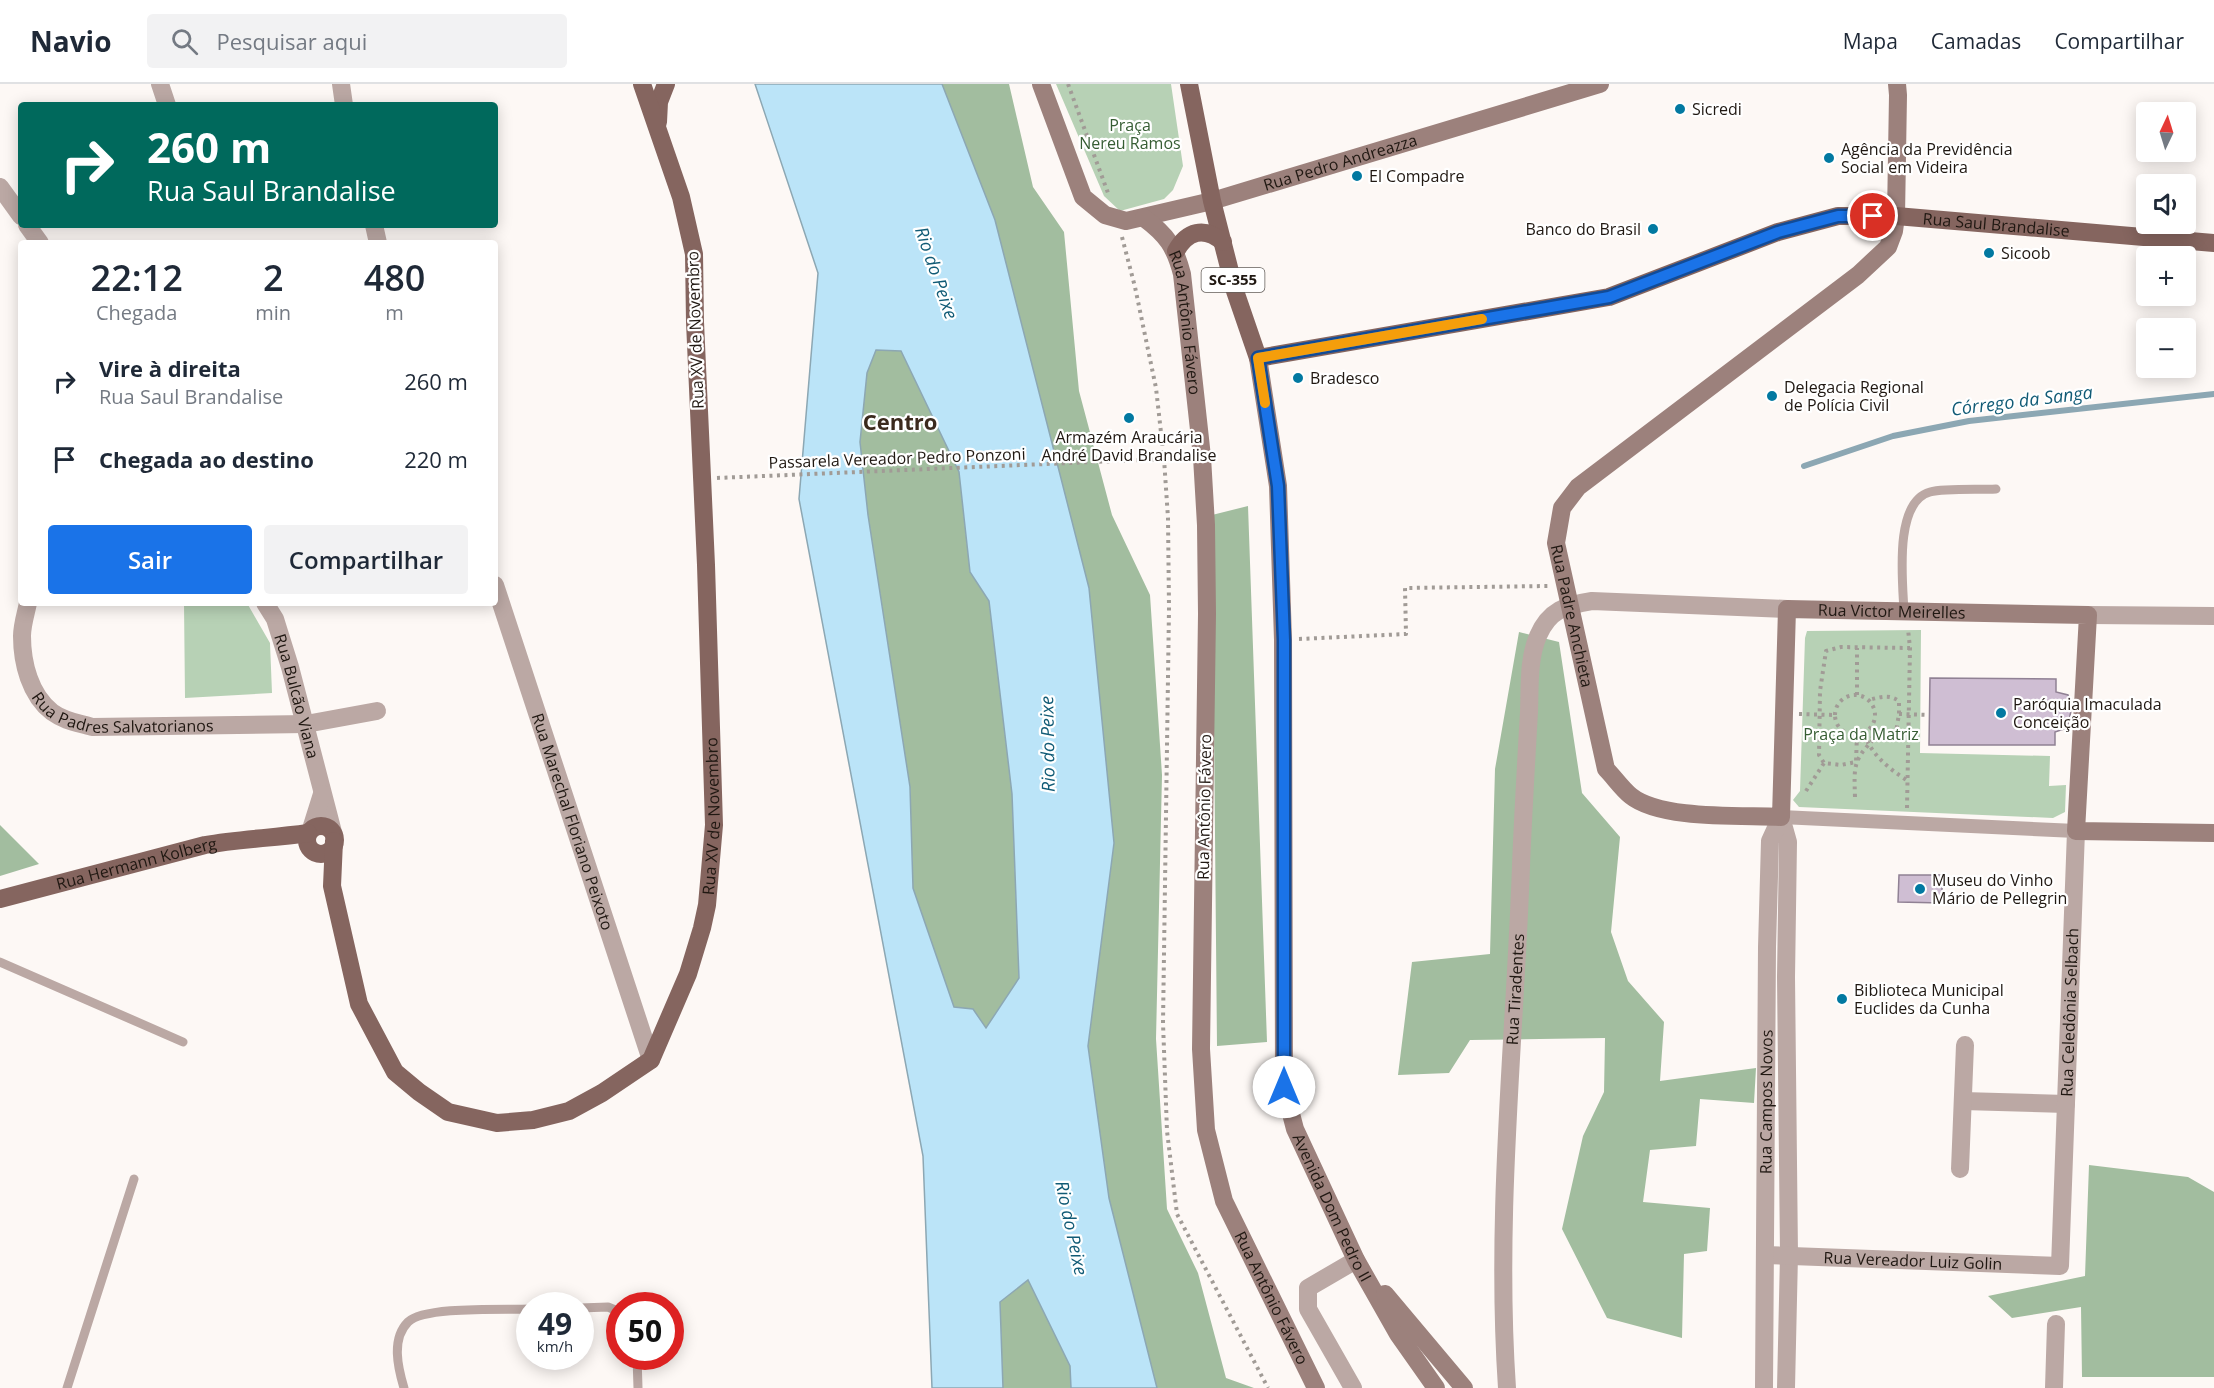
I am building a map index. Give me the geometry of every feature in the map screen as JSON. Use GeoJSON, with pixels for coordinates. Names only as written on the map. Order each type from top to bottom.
{"type":"FeatureCollection","features":[{"type":"Feature","properties":{"kind":"main road","name":"Rua XV de Novembro"},"geometry":{"type":"LineString","coordinates":[[642,84],[681,196],[694,254],[714,825],[707,905],[702,928],[688,974],[651,1060]]}},
{"type":"Feature","properties":{"kind":"main road"},"geometry":{"type":"LineString","coordinates":[[658,127],[659,102],[666,84]]}},
{"type":"Feature","properties":{"kind":"main road"},"geometry":{"type":"LineString","coordinates":[[1041,84],[1083,197],[1105,215],[1118,220]]}},
{"type":"Feature","properties":{"kind":"main road","name":"Avenida Dom Pedro II"},"geometry":{"type":"LineString","coordinates":[[1189,84],[1212,201],[1236,291],[1258,358],[1278,486],[1284,640],[1284,1087],[1295,1129],[1356,1260],[1398,1335],[1436,1388]]}},
{"type":"Feature","properties":{"kind":"main road","name":"Rua Pedro Andreazza"},"geometry":{"type":"LineString","coordinates":[[1118,220],[1144,218],[1212,201],[1600,84]]}},
{"type":"Feature","properties":{"kind":"main road","name":"Rua Padre Anchieta"},"geometry":{"type":"LineString","coordinates":[[1780,817],[1689,813],[1655,808],[1631,797],[1606,769],[1556,543],[1562,508],[1578,487],[1858,275],[1888,248],[1896,216],[1897,84]]}},
{"type":"Feature","properties":{"kind":"main road","name":"Rua Saul Brandalise"},"geometry":{"type":"LineString","coordinates":[[1258,358],[1609,297],[1778,232],[1838,216],[1896,216],[2214,243]]}},
{"type":"Feature","properties":{"kind":"main road","name":"Rua Antônio Fávero"},"geometry":{"type":"LineString","coordinates":[[1144,218],[1161,230],[1176,251],[1182,274],[1202,457],[1206,525],[1207,614],[1201,1049],[1206,1130],[1224,1201],[1316,1388]]}},
{"type":"Feature","properties":{"kind":"main road"},"geometry":{"type":"LineString","coordinates":[[1176,251],[1182,240],[1189,234],[1203,233],[1216,236],[1223,242]]}},
{"type":"Feature","properties":{"kind":"main road","name":"Rua Victor Meirelles"},"geometry":{"type":"LineString","coordinates":[[1787,609],[2088,615]]}},
{"type":"Feature","properties":{"kind":"main road","name":"Rua Campos Novos"},"geometry":{"type":"LineString","coordinates":[[1780,817],[1787,609]]}},
{"type":"Feature","properties":{"kind":"main road","name":"Rua Celedônia Selbach"},"geometry":{"type":"LineString","coordinates":[[2076,831],[2088,615]]}},
{"type":"Feature","properties":{"kind":"main road"},"geometry":{"type":"LineString","coordinates":[[334,839],[332,832],[325,826],[320,826],[310,839],[332,886],[359,1004],[395,1072],[448,1112],[497,1123],[533,1120],[569,1111],[602,1094],[651,1060]]}},
{"type":"Feature","properties":{"kind":"main road"},"geometry":{"type":"LineString","coordinates":[[2076,831],[2214,833]]}},
{"type":"Feature","properties":{"kind":"main road","name":"Rua Hermann Kolberg"},"geometry":{"type":"LineString","coordinates":[[0,899],[205,845],[239,839],[310,839]]}},
{"type":"Feature","properties":{"kind":"main road","name":"Rua Bulcão Viana"},"geometry":{"type":"LineString","coordinates":[[332,886],[334,839]]}},
{"type":"Feature","properties":{"kind":"main road"},"geometry":{"type":"LineString","coordinates":[[1356,1260],[1464,1388]]}},
{"type":"Feature","properties":{"kind":"street"},"geometry":{"type":"LineString","coordinates":[[160,84],[165,102]]}},
{"type":"Feature","properties":{"kind":"street"},"geometry":{"type":"LineString","coordinates":[[341,84],[344,102]]}},
{"type":"Feature","properties":{"kind":"street"},"geometry":{"type":"LineString","coordinates":[[0,187],[18,212]]}},
{"type":"Feature","properties":{"kind":"street","name":"Rua Marechal Floriano Peixoto"},"geometry":{"type":"LineString","coordinates":[[498,594],[651,1060]]}},
{"type":"Feature","properties":{"kind":"street","name":"Rua Victor Meirelles"},"geometry":{"type":"LineString","coordinates":[[1569,605],[1592,601],[1787,609]]}},
{"type":"Feature","properties":{"kind":"street","name":"Rua Tiradentes"},"geometry":{"type":"LineString","coordinates":[[1507,1388],[1502,1221],[1532,661],[1538,637],[1547,619],[1569,605]]}},
{"type":"Feature","properties":{"kind":"street","name":"Rua Padres Salvatorianos"},"geometry":{"type":"LineString","coordinates":[[27,606],[22,634],[25,670],[37,696],[53,712],[70,722],[92,727],[306,724],[377,711]]}},
{"type":"Feature","properties":{"kind":"street","name":"Rua Bulcão Viana"},"geometry":{"type":"LineString","coordinates":[[276,611],[334,839]]}},
{"type":"Feature","properties":{"kind":"street","name":"Rua Victor Meirelles"},"geometry":{"type":"LineString","coordinates":[[2088,615],[2214,616]]}},
{"type":"Feature","properties":{"kind":"street","name":"Rua Bulcão Viana"},"geometry":{"type":"LineString","coordinates":[[310,839],[322,792]]}},
{"type":"Feature","properties":{"kind":"street"},"geometry":{"type":"LineString","coordinates":[[1780,817],[2076,831]]}},
{"type":"Feature","properties":{"kind":"street","name":"Rua Campos Novos"},"geometry":{"type":"LineString","coordinates":[[1764,1388],[1767,947],[1770,841],[1780,817]]}},
{"type":"Feature","properties":{"kind":"street","name":"Rua Campos Novos"},"geometry":{"type":"LineString","coordinates":[[1780,817],[1788,842],[1786,989],[1789,1255],[1786,1388]]}},
{"type":"Feature","properties":{"kind":"street","name":"Rua Celedônia Selbach"},"geometry":{"type":"LineString","coordinates":[[2060,1266],[2076,831]]}},
{"type":"Feature","properties":{"kind":"street"},"geometry":{"type":"LineString","coordinates":[[1960,1169],[1965,1045]]}},
{"type":"Feature","properties":{"kind":"street"},"geometry":{"type":"LineString","coordinates":[[1963,1101],[2066,1104]]}},
{"type":"Feature","properties":{"kind":"street","name":"Rua Vereador Luiz Golin"},"geometry":{"type":"LineString","coordinates":[[1766,1255],[2060,1266]]}},
{"type":"Feature","properties":{"kind":"street"},"geometry":{"type":"LineString","coordinates":[[1353,1388],[1308,1309],[1307,1297],[1308,1288],[1356,1260]]}},
{"type":"Feature","properties":{"kind":"street"},"geometry":{"type":"LineString","coordinates":[[2054,1388],[2056,1324]]}},
{"type":"Feature","properties":{"kind":"lane"},"geometry":{"type":"LineString","coordinates":[[1904,612],[1902,542],[1908,516],[1917,501],[1929,492],[1996,489]]}},
{"type":"Feature","properties":{"kind":"lane"},"geometry":{"type":"LineString","coordinates":[[0,962],[183,1042]]}},
{"type":"Feature","properties":{"kind":"lane"},"geometry":{"type":"LineString","coordinates":[[67,1388],[134,1179]]}},
{"type":"Feature","properties":{"kind":"lane"},"geometry":{"type":"LineString","coordinates":[[404,1388],[398,1369],[398,1336],[408,1321],[432,1312],[516,1309]]}},
{"type":"Feature","properties":{"kind":"lane"},"geometry":{"type":"LineString","coordinates":[[637,1370],[638,1388]]}},
{"type":"Feature","properties":{"kind":"path"},"geometry":{"type":"LineString","coordinates":[[1068,84],[1118,220],[1156,388],[1164,459],[1168,518],[1169,608],[1163,1023],[1167,1131],[1177,1214],[1268,1388]]}},
{"type":"Feature","properties":{"kind":"path","name":"Passarela Vereador Pedro Ponzoni"},"geometry":{"type":"LineString","coordinates":[[702,478],[1202,457]]}},
{"type":"Feature","properties":{"kind":"path"},"geometry":{"type":"LineString","coordinates":[[1284,640],[1406,634],[1405,588],[1565,586]]}},
{"type":"Feature","properties":{"kind":"path"},"geometry":{"type":"LineString","coordinates":[[1904,612],[1910,636],[1906,824]]}},
{"type":"Feature","properties":{"kind":"path"},"geometry":{"type":"LineString","coordinates":[[1824,763],[1819,754],[1821,673],[1826,651],[1841,647],[1910,648]]}},
{"type":"Feature","properties":{"kind":"path"},"geometry":{"type":"LineString","coordinates":[[1857,648],[1857,695]]}},
{"type":"Feature","properties":{"kind":"path"},"geometry":{"type":"LineString","coordinates":[[1857,695],[1869,700],[1873,705],[1875,718],[1869,729],[1857,735],[1844,732],[1836,722],[1835,715],[1839,703],[1844,698],[1857,695]]}},
{"type":"Feature","properties":{"kind":"path"},"geometry":{"type":"LineString","coordinates":[[1864,733],[1875,738],[1888,737],[1896,732],[1899,714],[1899,701],[1893,696],[1869,700]]}},
{"type":"Feature","properties":{"kind":"path"},"geometry":{"type":"LineString","coordinates":[[1899,714],[1929,716]]}},
{"type":"Feature","properties":{"kind":"path"},"geometry":{"type":"LineString","coordinates":[[1808,715],[1835,715]]}},
{"type":"Feature","properties":{"kind":"path"},"geometry":{"type":"LineString","coordinates":[[1864,733],[1868,745],[1891,770],[1908,781]]}},
{"type":"Feature","properties":{"kind":"path"},"geometry":{"type":"LineString","coordinates":[[1855,797],[1857,735]]}},
{"type":"Feature","properties":{"kind":"path"},"geometry":{"type":"LineString","coordinates":[[1856,762],[1860,752],[1875,738]]}},
{"type":"Feature","properties":{"kind":"path"},"geometry":{"type":"LineString","coordinates":[[1824,763],[1841,765],[1856,762]]}},
{"type":"Feature","properties":{"kind":"path"},"geometry":{"type":"LineString","coordinates":[[1806,791],[1824,763]]}},
{"type":"Feature","properties":{"kind":"green space"},"geometry":{"type":"Polygon","coordinates":[[[942,84],[1009,84],[1033,187],[1064,232],[1079,391],[1112,515],[1150,595],[1162,775],[1156,1039],[1167,1209],[1198,1273],[1226,1378],[1254,1388],[1157,1388],[1109,1198],[1088,1046],[1114,843],[995,220],[942,84]]]}},
{"type":"Feature","properties":{"kind":"green space","name":"Praça Nereu Ramos"},"geometry":{"type":"Polygon","coordinates":[[[1056,84],[1171,84],[1183,166],[1173,190],[1164,199],[1120,211],[1104,196],[1056,84]]]}},
{"type":"Feature","properties":{"kind":"green space"},"geometry":{"type":"Polygon","coordinates":[[[876,349],[901,351],[959,472],[970,572],[989,601],[1012,794],[1019,979],[986,1028],[954,1007],[913,888],[910,787],[868,515],[860,442],[867,373],[876,349]]]}},
{"type":"Feature","properties":{"kind":"green space"},"geometry":{"type":"Polygon","coordinates":[[[1248,506],[1267,1042],[1217,1046],[1212,515],[1248,506]]]}},
{"type":"Feature","properties":{"kind":"green space"},"geometry":{"type":"Polygon","coordinates":[[[184,606],[249,606],[270,643],[272,693],[185,698],[184,606]]]}},
{"type":"Feature","properties":{"kind":"green space","name":"Praça da Matriz"},"geometry":{"type":"Polygon","coordinates":[[[1921,630],[1920,753],[2050,756],[2049,786],[2066,785],[2065,812],[2053,818],[1799,807],[1793,800],[1800,791],[1807,631],[1921,630]]]}},
{"type":"Feature","properties":{"kind":"green space"},"geometry":{"type":"Polygon","coordinates":[[[1519,632],[1559,642],[1582,793],[1620,837],[1611,932],[1628,981],[1664,1022],[1660,1081],[1756,1068],[1754,1103],[1700,1099],[1696,1146],[1650,1150],[1643,1202],[1710,1208],[1707,1251],[1684,1254],[1682,1338],[1607,1318],[1562,1229],[1583,1136],[1604,1092],[1605,1038],[1470,1040],[1449,1073],[1398,1075],[1412,962],[1490,954],[1495,769],[1519,632]]]}},
{"type":"Feature","properties":{"kind":"green space"},"geometry":{"type":"Polygon","coordinates":[[[0,825],[39,864],[0,876],[0,825]]]}},
{"type":"Feature","properties":{"kind":"green space"},"geometry":{"type":"Polygon","coordinates":[[[2089,1165],[2188,1177],[2214,1192],[2214,1377],[2082,1377],[2081,1307],[2012,1318],[1988,1296],[2085,1276],[2089,1165]]]}},
{"type":"Feature","properties":{"kind":"green space"},"geometry":{"type":"Polygon","coordinates":[[[1028,1280],[1070,1366],[1071,1388],[1003,1388],[1000,1302],[1028,1280]]]}},
{"type":"Feature","properties":{"kind":"water","name":"Rio do Peixe"},"geometry":{"type":"Polygon","coordinates":[[[755,84],[942,84],[995,220],[1089,588],[1114,843],[1088,1046],[1109,1198],[1157,1388],[1071,1388],[1070,1366],[1028,1280],[1000,1302],[1003,1388],[932,1388],[923,1156],[799,499],[818,273],[755,84]],[[876,350],[867,373],[860,442],[868,515],[910,787],[913,888],[954,1007],[973,1009],[986,1028],[1019,978],[1012,794],[989,601],[970,572],[959,472],[901,351],[876,350]]]}},
{"type":"Feature","properties":{"kind":"building","name":"Paróquia Imaculada Conceição"},"geometry":{"type":"Polygon","coordinates":[[[1930,678],[2056,679],[2056,692],[2068,695],[2072,707],[2067,728],[2055,732],[2055,745],[1929,745],[1930,678]]]}},
{"type":"Feature","properties":{"kind":"building","name":"Museu do Vinho Mário de Pellegrin"},"geometry":{"type":"Polygon","coordinates":[[[1899,875],[1942,875],[1942,903],[1898,902],[1899,875]]]}},
{"type":"Feature","properties":{"kind":"waterway","name":"Córrego da Sanga"},"geometry":{"type":"LineString","coordinates":[[1804,466],[1893,436],[1969,421],[2214,394]]}},
{"type":"Feature","properties":{"kind":"slow traffic"},"geometry":{"type":"LineString","coordinates":[[1265,403],[1258,358],[1482,319]]}},
{"type":"Feature","properties":{"kind":"place","name":"Sicredi"},"geometry":{"type":"Point","coordinates":[1680,109]}},
{"type":"Feature","properties":{"kind":"place","name":"Agência da Previdência Social em Videira"},"geometry":{"type":"Point","coordinates":[1829,158]}},
{"type":"Feature","properties":{"kind":"place","name":"El Compadre"},"geometry":{"type":"Point","coordinates":[1357,176]}},
{"type":"Feature","properties":{"kind":"place","name":"Banco do Brasil"},"geometry":{"type":"Point","coordinates":[1653,229]}},
{"type":"Feature","properties":{"kind":"place","name":"Sicoob"},"geometry":{"type":"Point","coordinates":[1989,253]}},
{"type":"Feature","properties":{"kind":"place","name":"Bradesco"},"geometry":{"type":"Point","coordinates":[1298,378]}},
{"type":"Feature","properties":{"kind":"place","name":"Delegacia Regional de Polícia Civil"},"geometry":{"type":"Point","coordinates":[1772,396]}},
{"type":"Feature","properties":{"kind":"place","name":"Armazém Araucária André David Brandalise"},"geometry":{"type":"Point","coordinates":[1129,418]}},
{"type":"Feature","properties":{"kind":"place","name":"Paróquia Imaculada Conceição"},"geometry":{"type":"Point","coordinates":[2001,713]}},
{"type":"Feature","properties":{"kind":"place","name":"Museu do Vinho Mário de Pellegrin"},"geometry":{"type":"Point","coordinates":[1920,889]}},
{"type":"Feature","properties":{"kind":"place","name":"Biblioteca Municipal Euclides da Cunha"},"geometry":{"type":"Point","coordinates":[1842,999]}},
{"type":"Feature","properties":{"kind":"district","name":"Centro"},"geometry":{"type":"Point","coordinates":[900,422]}},
{"type":"Feature","properties":{"kind":"route"},"geometry":{"type":"LineString","coordinates":[[1284,1087],[1284,640],[1280,584],[1278,486],[1258,358],[1609,297],[1778,232],[1838,216],[1873,216]]}}]}
